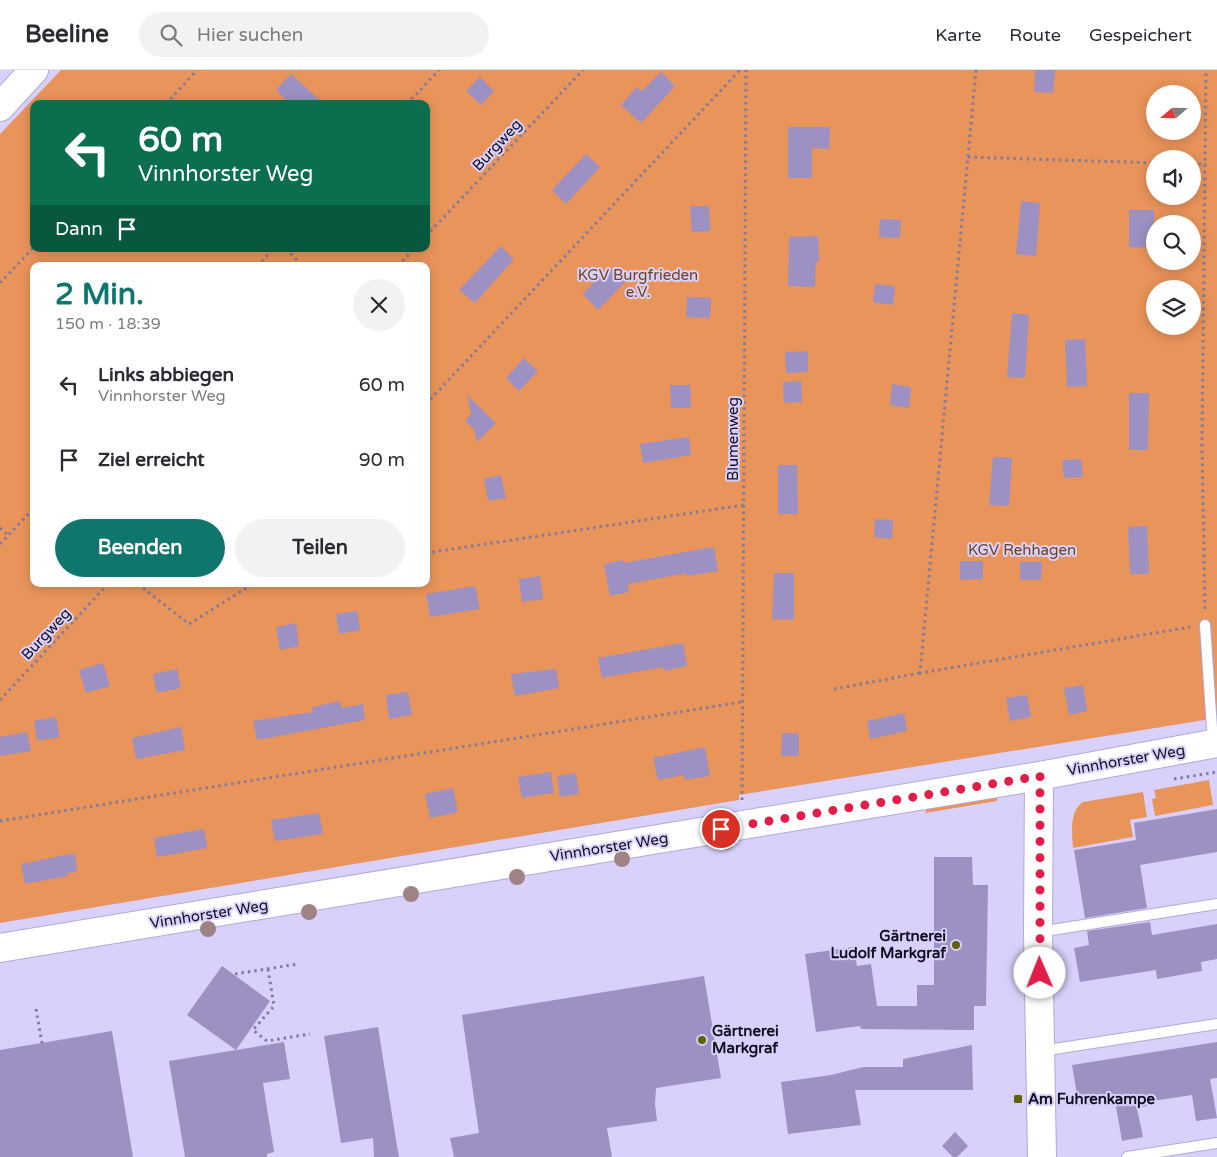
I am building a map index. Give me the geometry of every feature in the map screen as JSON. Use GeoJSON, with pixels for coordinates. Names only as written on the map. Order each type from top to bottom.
{"type":"FeatureCollection","features":[{"type":"Feature","properties":{"kind":"street"},"geometry":{"type":"LineString","coordinates":[[0,106],[34,70]]}},
{"type":"Feature","properties":{"kind":"street","name":"Vinnhorster Weg"},"geometry":{"type":"LineString","coordinates":[[0,948],[1040,776],[1215,743]]}},
{"type":"Feature","properties":{"kind":"street"},"geometry":{"type":"LineString","coordinates":[[1040,776],[1038,932],[1042,1157]]}},
{"type":"Feature","properties":{"kind":"lane"},"geometry":{"type":"LineString","coordinates":[[1205,625],[1215,743]]}},
{"type":"Feature","properties":{"kind":"lane"},"geometry":{"type":"LineString","coordinates":[[1038,932],[1217,904]]}},
{"type":"Feature","properties":{"kind":"lane"},"geometry":{"type":"LineString","coordinates":[[1041,1051],[1217,1024]]}},
{"type":"Feature","properties":{"kind":"lane"},"geometry":{"type":"LineString","coordinates":[[1127,1157],[1217,1143]]}},
{"type":"Feature","properties":{"kind":"path"},"geometry":{"type":"LineString","coordinates":[[170,100],[198,70]]}},
{"type":"Feature","properties":{"kind":"path","name":"Burgweg"},"geometry":{"type":"LineString","coordinates":[[430,232],[583,70]]}},
{"type":"Feature","properties":{"kind":"path"},"geometry":{"type":"LineString","coordinates":[[430,400],[740,70]]}},
{"type":"Feature","properties":{"kind":"path","name":"Blumenweg"},"geometry":{"type":"LineString","coordinates":[[742,808],[746,70]]}},
{"type":"Feature","properties":{"kind":"path"},"geometry":{"type":"LineString","coordinates":[[920,673],[976,70]]}},
{"type":"Feature","properties":{"kind":"path"},"geometry":{"type":"LineString","coordinates":[[834,689],[1205,625],[1202,445],[1206,70]]}},
{"type":"Feature","properties":{"kind":"path"},"geometry":{"type":"LineString","coordinates":[[411,100],[436,71]]}},
{"type":"Feature","properties":{"kind":"path"},"geometry":{"type":"LineString","coordinates":[[968,157],[1146,163]]}},
{"type":"Feature","properties":{"kind":"path"},"geometry":{"type":"LineString","coordinates":[[1201,164],[1206,164]]}},
{"type":"Feature","properties":{"kind":"path"},"geometry":{"type":"LineString","coordinates":[[0,283],[30,251]]}},
{"type":"Feature","properties":{"kind":"path"},"geometry":{"type":"LineString","coordinates":[[261,262],[270,252]]}},
{"type":"Feature","properties":{"kind":"path"},"geometry":{"type":"LineString","coordinates":[[289,252],[299,262]]}},
{"type":"Feature","properties":{"kind":"path"},"geometry":{"type":"LineString","coordinates":[[402,262],[411,252]]}},
{"type":"Feature","properties":{"kind":"path"},"geometry":{"type":"LineString","coordinates":[[430,552],[744,505]]}},
{"type":"Feature","properties":{"kind":"path"},"geometry":{"type":"LineString","coordinates":[[0,544],[30,512]]}},
{"type":"Feature","properties":{"kind":"path"},"geometry":{"type":"LineString","coordinates":[[0,528],[8,535]]}},
{"type":"Feature","properties":{"kind":"path","name":"Burgweg"},"geometry":{"type":"LineString","coordinates":[[0,700],[105,587]]}},
{"type":"Feature","properties":{"kind":"path"},"geometry":{"type":"LineString","coordinates":[[142,587],[189,624],[249,587]]}},
{"type":"Feature","properties":{"kind":"path"},"geometry":{"type":"LineString","coordinates":[[0,821],[742,702]]}},
{"type":"Feature","properties":{"kind":"path"},"geometry":{"type":"LineString","coordinates":[[234,974],[298,964]]}},
{"type":"Feature","properties":{"kind":"path"},"geometry":{"type":"LineString","coordinates":[[268,969],[274,1006],[254,1030],[267,1041],[310,1034]]}},
{"type":"Feature","properties":{"kind":"path"},"geometry":{"type":"LineString","coordinates":[[36,1009],[42,1043]]}},
{"type":"Feature","properties":{"kind":"green space","name":"KGV Burgfrieden e.V."},"geometry":{"type":"Polygon","coordinates":[[[61,70],[1217,70],[1217,718],[739,795],[739,800],[0,923],[0,134],[30,103],[30,252],[430,252],[430,100],[32,100],[61,70]]]}},
{"type":"Feature","properties":{"kind":"green space"},"geometry":{"type":"Polygon","coordinates":[[[1209,780],[1213,805],[1155,816],[1152,799],[1156,798],[1154,790],[1209,780]]]}},
{"type":"Feature","properties":{"kind":"green space"},"geometry":{"type":"Polygon","coordinates":[[[1143,792],[1147,817],[1130,820],[1133,837],[1073,848],[1073,817],[1075,811],[1083,802],[1143,792]]]}},
{"type":"Feature","properties":{"kind":"green space"},"geometry":{"type":"Polygon","coordinates":[[[997,796],[997,801],[925,813],[928,805],[997,796]]]}},
{"type":"Feature","properties":{"kind":"building"},"geometry":{"type":"Polygon","coordinates":[[[1035,70],[1055,70],[1053,93],[1034,92],[1035,70]]]}},
{"type":"Feature","properties":{"kind":"building"},"geometry":{"type":"Polygon","coordinates":[[[661,72],[675,86],[641,123],[621,105],[637,87],[642,91],[661,72]]]}},
{"type":"Feature","properties":{"kind":"building"},"geometry":{"type":"Polygon","coordinates":[[[291,74],[320,100],[286,100],[276,90],[291,74]]]}},
{"type":"Feature","properties":{"kind":"building"},"geometry":{"type":"Polygon","coordinates":[[[480,77],[494,91],[481,105],[466,91],[480,77]]]}},
{"type":"Feature","properties":{"kind":"building"},"geometry":{"type":"Polygon","coordinates":[[[788,127],[830,127],[829,149],[812,148],[812,178],[788,178],[788,127]]]}},
{"type":"Feature","properties":{"kind":"building"},"geometry":{"type":"Polygon","coordinates":[[[586,154],[600,167],[566,204],[552,190],[586,154]]]}},
{"type":"Feature","properties":{"kind":"building"},"geometry":{"type":"Polygon","coordinates":[[[1021,201],[1040,203],[1036,256],[1016,254],[1021,201]]]}},
{"type":"Feature","properties":{"kind":"building"},"geometry":{"type":"Polygon","coordinates":[[[690,206],[709,206],[710,231],[692,232],[690,206]]]}},
{"type":"Feature","properties":{"kind":"building"},"geometry":{"type":"Polygon","coordinates":[[[1129,210],[1154,210],[1154,215],[1146,215],[1146,248],[1129,247],[1129,210]]]}},
{"type":"Feature","properties":{"kind":"building"},"geometry":{"type":"Polygon","coordinates":[[[880,219],[901,220],[900,238],[879,237],[880,219]]]}},
{"type":"Feature","properties":{"kind":"building"},"geometry":{"type":"Polygon","coordinates":[[[818,236],[819,262],[816,262],[815,287],[788,286],[789,237],[818,236]]]}},
{"type":"Feature","properties":{"kind":"building"},"geometry":{"type":"Polygon","coordinates":[[[501,246],[514,259],[475,303],[459,290],[501,246]]]}},
{"type":"Feature","properties":{"kind":"building"},"geometry":{"type":"Polygon","coordinates":[[[608,267],[625,282],[598,310],[583,294],[608,267]]]}},
{"type":"Feature","properties":{"kind":"building"},"geometry":{"type":"Polygon","coordinates":[[[875,284],[895,286],[893,305],[873,302],[875,284]]]}},
{"type":"Feature","properties":{"kind":"building"},"geometry":{"type":"Polygon","coordinates":[[[687,297],[711,298],[710,318],[686,317],[687,297]]]}},
{"type":"Feature","properties":{"kind":"building"},"geometry":{"type":"Polygon","coordinates":[[[1012,313],[1029,315],[1025,378],[1007,377],[1012,313]]]}},
{"type":"Feature","properties":{"kind":"building"},"geometry":{"type":"Polygon","coordinates":[[[1085,339],[1087,386],[1067,387],[1065,340],[1085,339]]]}},
{"type":"Feature","properties":{"kind":"building"},"geometry":{"type":"Polygon","coordinates":[[[808,351],[808,372],[786,373],[785,352],[808,351]]]}},
{"type":"Feature","properties":{"kind":"building"},"geometry":{"type":"Polygon","coordinates":[[[524,358],[538,371],[519,391],[506,378],[524,358]]]}},
{"type":"Feature","properties":{"kind":"building"},"geometry":{"type":"Polygon","coordinates":[[[801,381],[802,402],[784,403],[783,382],[801,381]]]}},
{"type":"Feature","properties":{"kind":"building"},"geometry":{"type":"Polygon","coordinates":[[[892,384],[911,387],[909,408],[890,405],[892,384]]]}},
{"type":"Feature","properties":{"kind":"building"},"geometry":{"type":"Polygon","coordinates":[[[670,385],[690,385],[691,408],[671,408],[670,385]]]}},
{"type":"Feature","properties":{"kind":"building"},"geometry":{"type":"Polygon","coordinates":[[[1129,393],[1149,393],[1148,450],[1129,450],[1129,393]]]}},
{"type":"Feature","properties":{"kind":"building"},"geometry":{"type":"Polygon","coordinates":[[[467,395],[496,423],[477,442],[474,429],[465,421],[471,414],[467,395]]]}},
{"type":"Feature","properties":{"kind":"building"},"geometry":{"type":"Polygon","coordinates":[[[689,437],[691,455],[643,463],[640,444],[689,437]]]}},
{"type":"Feature","properties":{"kind":"building"},"geometry":{"type":"Polygon","coordinates":[[[993,457],[1012,458],[1009,506],[989,505],[993,457]]]}},
{"type":"Feature","properties":{"kind":"building"},"geometry":{"type":"Polygon","coordinates":[[[1081,459],[1083,477],[1064,478],[1062,460],[1081,459]]]}},
{"type":"Feature","properties":{"kind":"building"},"geometry":{"type":"Polygon","coordinates":[[[778,465],[797,465],[798,514],[778,514],[778,465]]]}},
{"type":"Feature","properties":{"kind":"building"},"geometry":{"type":"Polygon","coordinates":[[[501,475],[506,498],[488,501],[484,479],[501,475]]]}},
{"type":"Feature","properties":{"kind":"building"},"geometry":{"type":"Polygon","coordinates":[[[875,519],[893,520],[892,539],[874,537],[875,519]]]}},
{"type":"Feature","properties":{"kind":"building"},"geometry":{"type":"Polygon","coordinates":[[[1147,526],[1149,574],[1130,574],[1128,527],[1147,526]]]}},
{"type":"Feature","properties":{"kind":"building"},"geometry":{"type":"Polygon","coordinates":[[[714,547],[718,571],[687,576],[687,573],[628,584],[629,592],[610,596],[604,564],[623,560],[624,563],[714,547]]]}},
{"type":"Feature","properties":{"kind":"building"},"geometry":{"type":"Polygon","coordinates":[[[960,561],[983,561],[983,579],[960,580],[960,561]]]}},
{"type":"Feature","properties":{"kind":"building"},"geometry":{"type":"Polygon","coordinates":[[[1020,562],[1042,562],[1041,580],[1020,580],[1020,562]]]}},
{"type":"Feature","properties":{"kind":"building"},"geometry":{"type":"Polygon","coordinates":[[[774,573],[794,573],[794,620],[772,619],[774,573]]]}},
{"type":"Feature","properties":{"kind":"building"},"geometry":{"type":"Polygon","coordinates":[[[540,576],[543,599],[522,602],[519,579],[540,576]]]}},
{"type":"Feature","properties":{"kind":"building"},"geometry":{"type":"Polygon","coordinates":[[[475,586],[480,609],[430,617],[426,594],[475,586]]]}},
{"type":"Feature","properties":{"kind":"building"},"geometry":{"type":"Polygon","coordinates":[[[357,611],[360,630],[339,634],[336,614],[357,611]]]}},
{"type":"Feature","properties":{"kind":"building"},"geometry":{"type":"Polygon","coordinates":[[[296,623],[299,646],[280,650],[276,627],[296,623]]]}},
{"type":"Feature","properties":{"kind":"building"},"geometry":{"type":"Polygon","coordinates":[[[683,643],[687,666],[664,671],[663,667],[602,678],[598,658],[683,643]]]}},
{"type":"Feature","properties":{"kind":"building"},"geometry":{"type":"Polygon","coordinates":[[[103,663],[110,686],[86,693],[79,670],[103,663]]]}},
{"type":"Feature","properties":{"kind":"building"},"geometry":{"type":"Polygon","coordinates":[[[177,669],[181,688],[157,693],[153,674],[177,669]]]}},
{"type":"Feature","properties":{"kind":"building"},"geometry":{"type":"Polygon","coordinates":[[[556,669],[559,688],[515,696],[511,674],[556,669]]]}},
{"type":"Feature","properties":{"kind":"building"},"geometry":{"type":"Polygon","coordinates":[[[1083,685],[1087,711],[1069,715],[1064,688],[1083,685]]]}},
{"type":"Feature","properties":{"kind":"building"},"geometry":{"type":"Polygon","coordinates":[[[408,692],[412,715],[389,719],[386,695],[408,692]]]}},
{"type":"Feature","properties":{"kind":"building"},"geometry":{"type":"Polygon","coordinates":[[[1027,695],[1031,717],[1010,721],[1006,698],[1027,695]]]}},
{"type":"Feature","properties":{"kind":"building"},"geometry":{"type":"Polygon","coordinates":[[[340,701],[342,708],[363,704],[365,720],[257,740],[253,721],[313,712],[312,707],[340,701]]]}},
{"type":"Feature","properties":{"kind":"building"},"geometry":{"type":"Polygon","coordinates":[[[904,713],[907,731],[870,739],[867,721],[904,713]]]}},
{"type":"Feature","properties":{"kind":"building"},"geometry":{"type":"Polygon","coordinates":[[[56,717],[60,737],[37,741],[34,721],[56,717]]]}},
{"type":"Feature","properties":{"kind":"building"},"geometry":{"type":"Polygon","coordinates":[[[181,727],[185,750],[136,759],[132,738],[181,727]]]}},
{"type":"Feature","properties":{"kind":"building"},"geometry":{"type":"Polygon","coordinates":[[[27,732],[31,751],[0,756],[0,737],[27,732]]]}},
{"type":"Feature","properties":{"kind":"building"},"geometry":{"type":"Polygon","coordinates":[[[782,733],[799,733],[799,756],[781,756],[782,733]]]}},
{"type":"Feature","properties":{"kind":"building"},"geometry":{"type":"Polygon","coordinates":[[[705,747],[710,776],[685,780],[684,775],[658,780],[653,758],[705,747]]]}},
{"type":"Feature","properties":{"kind":"building"},"geometry":{"type":"Polygon","coordinates":[[[551,772],[554,793],[522,798],[518,777],[551,772]]]}},
{"type":"Feature","properties":{"kind":"building"},"geometry":{"type":"Polygon","coordinates":[[[576,773],[579,794],[560,797],[557,776],[576,773]]]}},
{"type":"Feature","properties":{"kind":"building"},"geometry":{"type":"Polygon","coordinates":[[[453,788],[458,812],[430,818],[425,794],[453,788]]]}},
{"type":"Feature","properties":{"kind":"building"},"geometry":{"type":"Polygon","coordinates":[[[1217,809],[1217,852],[1140,865],[1147,908],[1085,918],[1074,850],[1136,840],[1134,823],[1217,809]]]}},
{"type":"Feature","properties":{"kind":"building"},"geometry":{"type":"Polygon","coordinates":[[[319,813],[323,834],[275,841],[271,820],[319,813]]]}},
{"type":"Feature","properties":{"kind":"building"},"geometry":{"type":"Polygon","coordinates":[[[204,829],[207,848],[157,857],[154,838],[204,829]]]}},
{"type":"Feature","properties":{"kind":"building"},"geometry":{"type":"Polygon","coordinates":[[[75,853],[77,872],[68,873],[68,876],[25,884],[21,864],[75,853]]]}},
{"type":"Feature","properties":{"kind":"building"},"geometry":{"type":"Polygon","coordinates":[[[934,857],[972,857],[973,885],[988,885],[986,1006],[974,1006],[974,1030],[861,1029],[860,1026],[816,1032],[805,954],[854,947],[857,966],[871,964],[877,1006],[917,1006],[917,985],[934,985],[934,857]]]}},
{"type":"Feature","properties":{"kind":"building"},"geometry":{"type":"Polygon","coordinates":[[[1150,922],[1152,935],[1217,924],[1217,959],[1201,962],[1202,971],[1157,979],[1156,970],[1080,982],[1074,948],[1089,945],[1087,931],[1150,922]]]}},
{"type":"Feature","properties":{"kind":"building"},"geometry":{"type":"Polygon","coordinates":[[[222,966],[270,1001],[236,1050],[187,1015],[222,966]]]}},
{"type":"Feature","properties":{"kind":"building"},"geometry":{"type":"Polygon","coordinates":[[[704,976],[721,1078],[656,1088],[657,1121],[607,1128],[612,1157],[454,1157],[450,1138],[479,1133],[462,1015],[704,976]]]}},
{"type":"Feature","properties":{"kind":"building"},"geometry":{"type":"Polygon","coordinates":[[[378,1027],[399,1157],[374,1157],[373,1138],[341,1143],[324,1036],[378,1027]]]}},
{"type":"Feature","properties":{"kind":"building"},"geometry":{"type":"Polygon","coordinates":[[[112,1031],[133,1157],[0,1157],[0,1050],[112,1031]]]}},
{"type":"Feature","properties":{"kind":"building"},"geometry":{"type":"Polygon","coordinates":[[[284,1042],[290,1079],[263,1083],[274,1152],[267,1154],[267,1157],[185,1157],[169,1061],[284,1042]]]}},
{"type":"Feature","properties":{"kind":"building"},"geometry":{"type":"Polygon","coordinates":[[[1217,1042],[1217,1078],[1210,1079],[1217,1118],[1196,1121],[1192,1095],[1146,1102],[1147,1106],[1137,1108],[1143,1137],[1122,1141],[1115,1101],[1079,1106],[1072,1065],[1217,1042]]]}},
{"type":"Feature","properties":{"kind":"building"},"geometry":{"type":"Polygon","coordinates":[[[972,1045],[973,1090],[855,1090],[861,1125],[788,1134],[781,1082],[831,1075],[863,1067],[903,1067],[903,1059],[972,1045]]]}},
{"type":"Feature","properties":{"kind":"building"},"geometry":{"type":"Polygon","coordinates":[[[955,1132],[968,1146],[957,1157],[953,1157],[942,1146],[955,1132]]]}},
{"type":"Feature","properties":{"kind":"place","name":"Gärtnerei Ludolf Markgraf"},"geometry":{"type":"Point","coordinates":[956,945]}},
{"type":"Feature","properties":{"kind":"place","name":"Gärtnerei Markgraf"},"geometry":{"type":"Point","coordinates":[702,1040]}},
{"type":"Feature","properties":{"kind":"place","name":"Am Fuhrenkampe"},"geometry":{"type":"Point","coordinates":[1018,1099]}},
{"type":"Feature","properties":{"kind":"route"},"geometry":{"type":"LineString","coordinates":[[721,829],[1040,776],[1038,932],[1040,973]]}},
{"type":"Feature","properties":{"kind":"park label","name":"KGV Rehhagen"},"geometry":{"type":"Point","coordinates":[1022,550]}}]}
